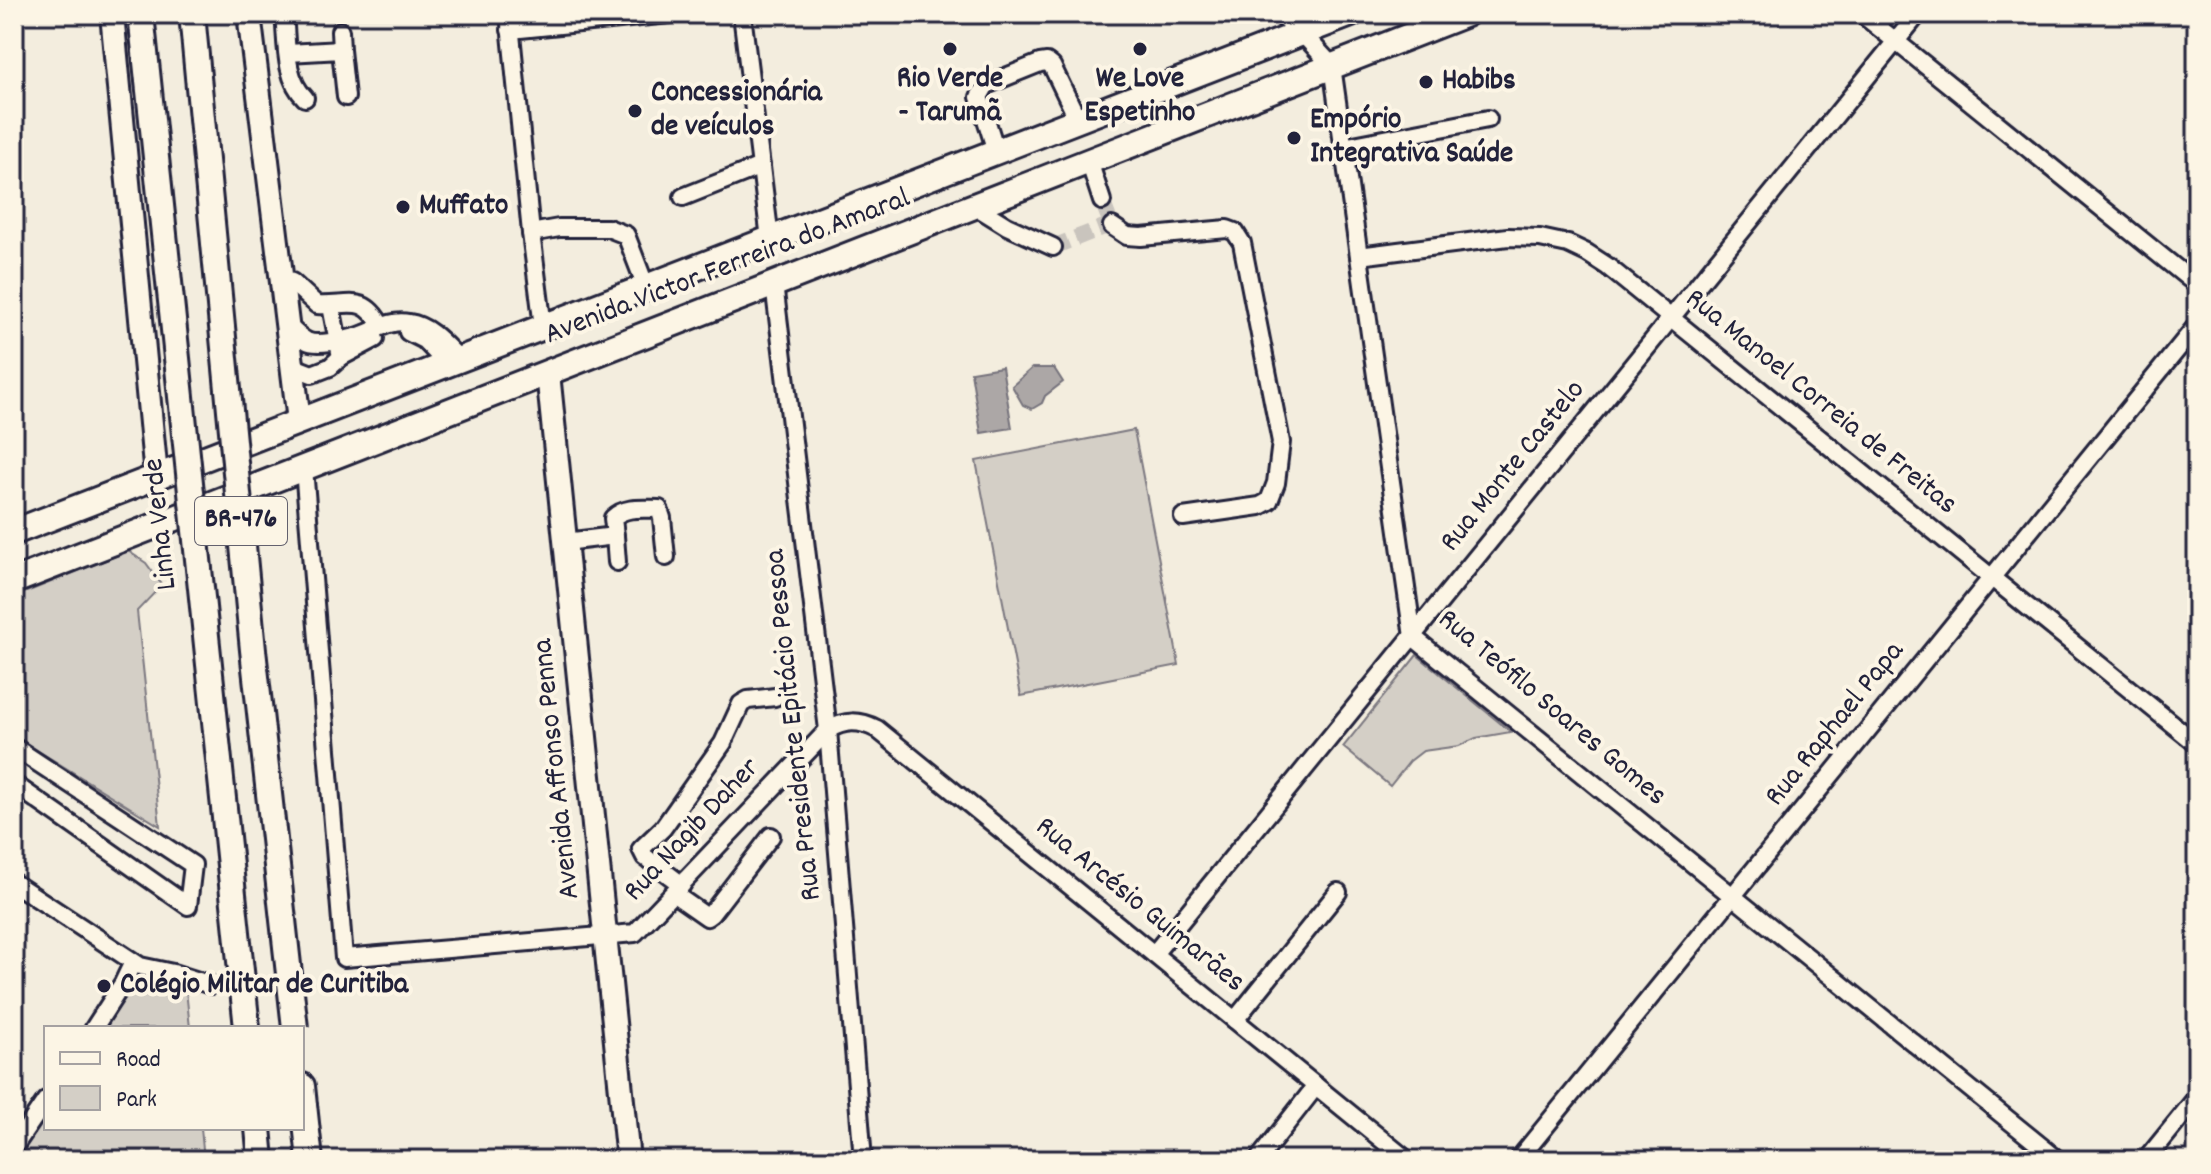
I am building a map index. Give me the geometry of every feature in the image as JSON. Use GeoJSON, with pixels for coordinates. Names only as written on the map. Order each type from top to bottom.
{"type":"FeatureCollection","features":[{"type":"Feature","properties":{"kind":"highway","name":"Linha Verde"},"geometry":{"type":"LineString","coordinates":[[141,14],[247,1026]]}},
{"type":"Feature","properties":{"kind":"highway","name":"BR-476"},"geometry":{"type":"LineString","coordinates":[[192,14],[253,650],[295,1026]]}},
{"type":"Feature","properties":{"kind":"highway","name":"Avenida Victor Ferreira do Amaral"},"geometry":{"type":"LineString","coordinates":[[14,532],[1351,14]]}},
{"type":"Feature","properties":{"kind":"highway","name":"Avenida Victor Ferreira do Amaral"},"geometry":{"type":"LineString","coordinates":[[14,581],[1466,14]]}},
{"type":"Feature","properties":{"kind":"highway"},"geometry":{"type":"LineString","coordinates":[[304,1104],[310,1160]]}},
{"type":"Feature","properties":{"kind":"highway"},"geometry":{"type":"LineString","coordinates":[[258,1130],[261,1160]]}},
{"type":"Feature","properties":{"kind":"main road","name":"Linha Verde"},"geometry":{"type":"LineString","coordinates":[[112,14],[156,476]]}},
{"type":"Feature","properties":{"kind":"main road"},"geometry":{"type":"LineString","coordinates":[[249,14],[299,421]]}},
{"type":"Feature","properties":{"kind":"main road","name":"Avenida Affonso Penna"},"geometry":{"type":"LineString","coordinates":[[548,373],[628,1160]]}},
{"type":"Feature","properties":{"kind":"street"},"geometry":{"type":"LineString","coordinates":[[284,14],[292,78],[305,98]]}},
{"type":"Feature","properties":{"kind":"street"},"geometry":{"type":"LineString","coordinates":[[543,327],[509,22],[670,14]]}},
{"type":"Feature","properties":{"kind":"street"},"geometry":{"type":"LineString","coordinates":[[742,14],[770,239]]}},
{"type":"Feature","properties":{"kind":"street"},"geometry":{"type":"LineString","coordinates":[[1279,14],[1302,33],[1332,66]]}},
{"type":"Feature","properties":{"kind":"street"},"geometry":{"type":"LineString","coordinates":[[1862,14],[2197,285]]}},
{"type":"Feature","properties":{"kind":"street","name":"Rua Monte Castelo"},"geometry":{"type":"LineString","coordinates":[[1154,954],[1918,14]]}},
{"type":"Feature","properties":{"kind":"street"},"geometry":{"type":"LineString","coordinates":[[340,31],[346,97]]}},
{"type":"Feature","properties":{"kind":"street"},"geometry":{"type":"LineString","coordinates":[[288,53],[341,50]]}},
{"type":"Feature","properties":{"kind":"street"},"geometry":{"type":"LineString","coordinates":[[996,151],[979,97],[981,92],[986,85],[1040,63],[1047,62],[1052,66],[1078,120]]}},
{"type":"Feature","properties":{"kind":"street","name":"Rua Teófilo Soares Gomes"},"geometry":{"type":"LineString","coordinates":[[1332,66],[1413,637],[2058,1160]]}},
{"type":"Feature","properties":{"kind":"street"},"geometry":{"type":"LineString","coordinates":[[1343,147],[1488,119]]}},
{"type":"Feature","properties":{"kind":"street"},"geometry":{"type":"LineString","coordinates":[[1089,161],[1102,201]]}},
{"type":"Feature","properties":{"kind":"street"},"geometry":{"type":"LineString","coordinates":[[683,197],[761,166]]}},
{"type":"Feature","properties":{"kind":"street"},"geometry":{"type":"LineString","coordinates":[[975,206],[1007,226],[1053,247]]}},
{"type":"Feature","properties":{"kind":"street"},"geometry":{"type":"LineString","coordinates":[[1112,226],[1127,236],[1141,237],[1227,229],[1235,232],[1242,243],[1281,442],[1276,483],[1269,501],[1260,506],[1183,517]]}},
{"type":"Feature","properties":{"kind":"street"},"geometry":{"type":"LineString","coordinates":[[531,233],[559,228],[608,228],[626,235],[646,287]]}},
{"type":"Feature","properties":{"kind":"street","name":"Rua Manoel Correia de Freitas"},"geometry":{"type":"LineString","coordinates":[[1359,256],[1497,238],[1540,238],[1568,244],[1587,253],[1607,266],[2197,744]]}},
{"type":"Feature","properties":{"kind":"street"},"geometry":{"type":"LineString","coordinates":[[281,278],[292,282],[317,305],[361,303],[373,312],[381,326]]}},
{"type":"Feature","properties":{"kind":"street","name":"Rua Presidente Epitácio Pessoa"},"geometry":{"type":"LineString","coordinates":[[774,284],[828,730],[863,1160]]}},
{"type":"Feature","properties":{"kind":"street"},"geometry":{"type":"LineString","coordinates":[[331,306],[341,357]]}},
{"type":"Feature","properties":{"kind":"street"},"geometry":{"type":"LineString","coordinates":[[287,325],[308,342],[320,343],[357,337],[395,322],[409,322],[433,334],[453,361]]}},
{"type":"Feature","properties":{"kind":"street","name":"Rua Raphael Papa"},"geometry":{"type":"LineString","coordinates":[[1518,1160],[2197,325]]}},
{"type":"Feature","properties":{"kind":"street"},"geometry":{"type":"LineString","coordinates":[[291,360],[299,369],[312,374],[330,367],[341,357],[384,335],[404,330],[453,361]]}},
{"type":"Feature","properties":{"kind":"street","name":"Rua Nagib Daher"},"geometry":{"type":"LineString","coordinates":[[304,468],[344,958],[635,933],[828,730]]}},
{"type":"Feature","properties":{"kind":"street"},"geometry":{"type":"LineString","coordinates":[[617,562],[613,518],[619,512],[634,509],[659,509],[666,557]]}},
{"type":"Feature","properties":{"kind":"street"},"geometry":{"type":"LineString","coordinates":[[565,542],[615,536]]}},
{"type":"Feature","properties":{"kind":"street"},"geometry":{"type":"LineString","coordinates":[[771,836],[707,917],[645,857],[641,849],[663,828],[723,743],[741,704],[748,700],[775,697]]}},
{"type":"Feature","properties":{"kind":"street","name":"Rua Arcésio Guimarães"},"geometry":{"type":"LineString","coordinates":[[828,730],[852,721],[877,729],[1407,1160]]}},
{"type":"Feature","properties":{"kind":"street"},"geometry":{"type":"LineString","coordinates":[[14,747],[193,865],[188,906],[14,784]]}},
{"type":"Feature","properties":{"kind":"street"},"geometry":{"type":"LineString","coordinates":[[14,883],[133,962],[211,985]]}},
{"type":"Feature","properties":{"kind":"street"},"geometry":{"type":"LineString","coordinates":[[1235,1020],[1338,892]]}},
{"type":"Feature","properties":{"kind":"street"},"geometry":{"type":"LineString","coordinates":[[95,1026],[133,962]]}},
{"type":"Feature","properties":{"kind":"street"},"geometry":{"type":"LineString","coordinates":[[1258,1160],[1316,1086]]}},
{"type":"Feature","properties":{"kind":"street"},"geometry":{"type":"LineString","coordinates":[[2146,1160],[2197,1097]]}},
{"type":"Feature","properties":{"kind":"street"},"geometry":{"type":"LineString","coordinates":[[14,1147],[44,1103]]}},
{"type":"Feature","properties":{"kind":"green space"},"geometry":{"type":"Polygon","coordinates":[[[1134,430],[1179,665],[1021,696],[976,461],[1134,430]]]}},
{"type":"Feature","properties":{"kind":"green space"},"geometry":{"type":"Polygon","coordinates":[[[128,551],[146,563],[162,585],[137,611],[160,826],[14,736],[14,597],[128,551]]]}},
{"type":"Feature","properties":{"kind":"green space"},"geometry":{"type":"Polygon","coordinates":[[[1417,655],[1511,732],[1476,738],[1459,746],[1423,751],[1410,761],[1390,786],[1343,747],[1417,655]]]}},
{"type":"Feature","properties":{"kind":"green space"},"geometry":{"type":"Polygon","coordinates":[[[139,980],[186,990],[190,1026],[103,1026],[139,980]]]}},
{"type":"Feature","properties":{"kind":"green space"},"geometry":{"type":"Polygon","coordinates":[[[44,1112],[44,1130],[201,1130],[204,1160],[14,1160],[44,1112]]]}},
{"type":"Feature","properties":{"kind":"shaded area"},"geometry":{"type":"Polygon","coordinates":[[[1002,367],[1012,428],[981,433],[971,372],[1002,367]]]}},
{"type":"Feature","properties":{"kind":"shaded area"},"geometry":{"type":"Polygon","coordinates":[[[1032,368],[1054,368],[1063,382],[1032,409],[1023,405],[1012,386],[1032,368]]]}},
{"type":"Feature","properties":{"kind":"tunnel"},"geometry":{"type":"LineString","coordinates":[[1053,247],[1112,226],[1102,201]]}},
{"type":"Feature","properties":{"kind":"place","name":"Rio Verde - Tarumã"},"geometry":{"type":"Point","coordinates":[950,49]}},
{"type":"Feature","properties":{"kind":"place","name":"We Love Espetinho"},"geometry":{"type":"Point","coordinates":[1140,49]}},
{"type":"Feature","properties":{"kind":"place","name":"Habibs"},"geometry":{"type":"Point","coordinates":[1426,82]}},
{"type":"Feature","properties":{"kind":"place","name":"Concessionária de veículos"},"geometry":{"type":"Point","coordinates":[635,111]}},
{"type":"Feature","properties":{"kind":"place","name":"Empório Integrativa Saúde"},"geometry":{"type":"Point","coordinates":[1294,138]}},
{"type":"Feature","properties":{"kind":"place","name":"Muffato"},"geometry":{"type":"Point","coordinates":[403,207]}},
{"type":"Feature","properties":{"kind":"place","name":"Colégio Militar de Curitiba"},"geometry":{"type":"Point","coordinates":[104,986]}}]}
